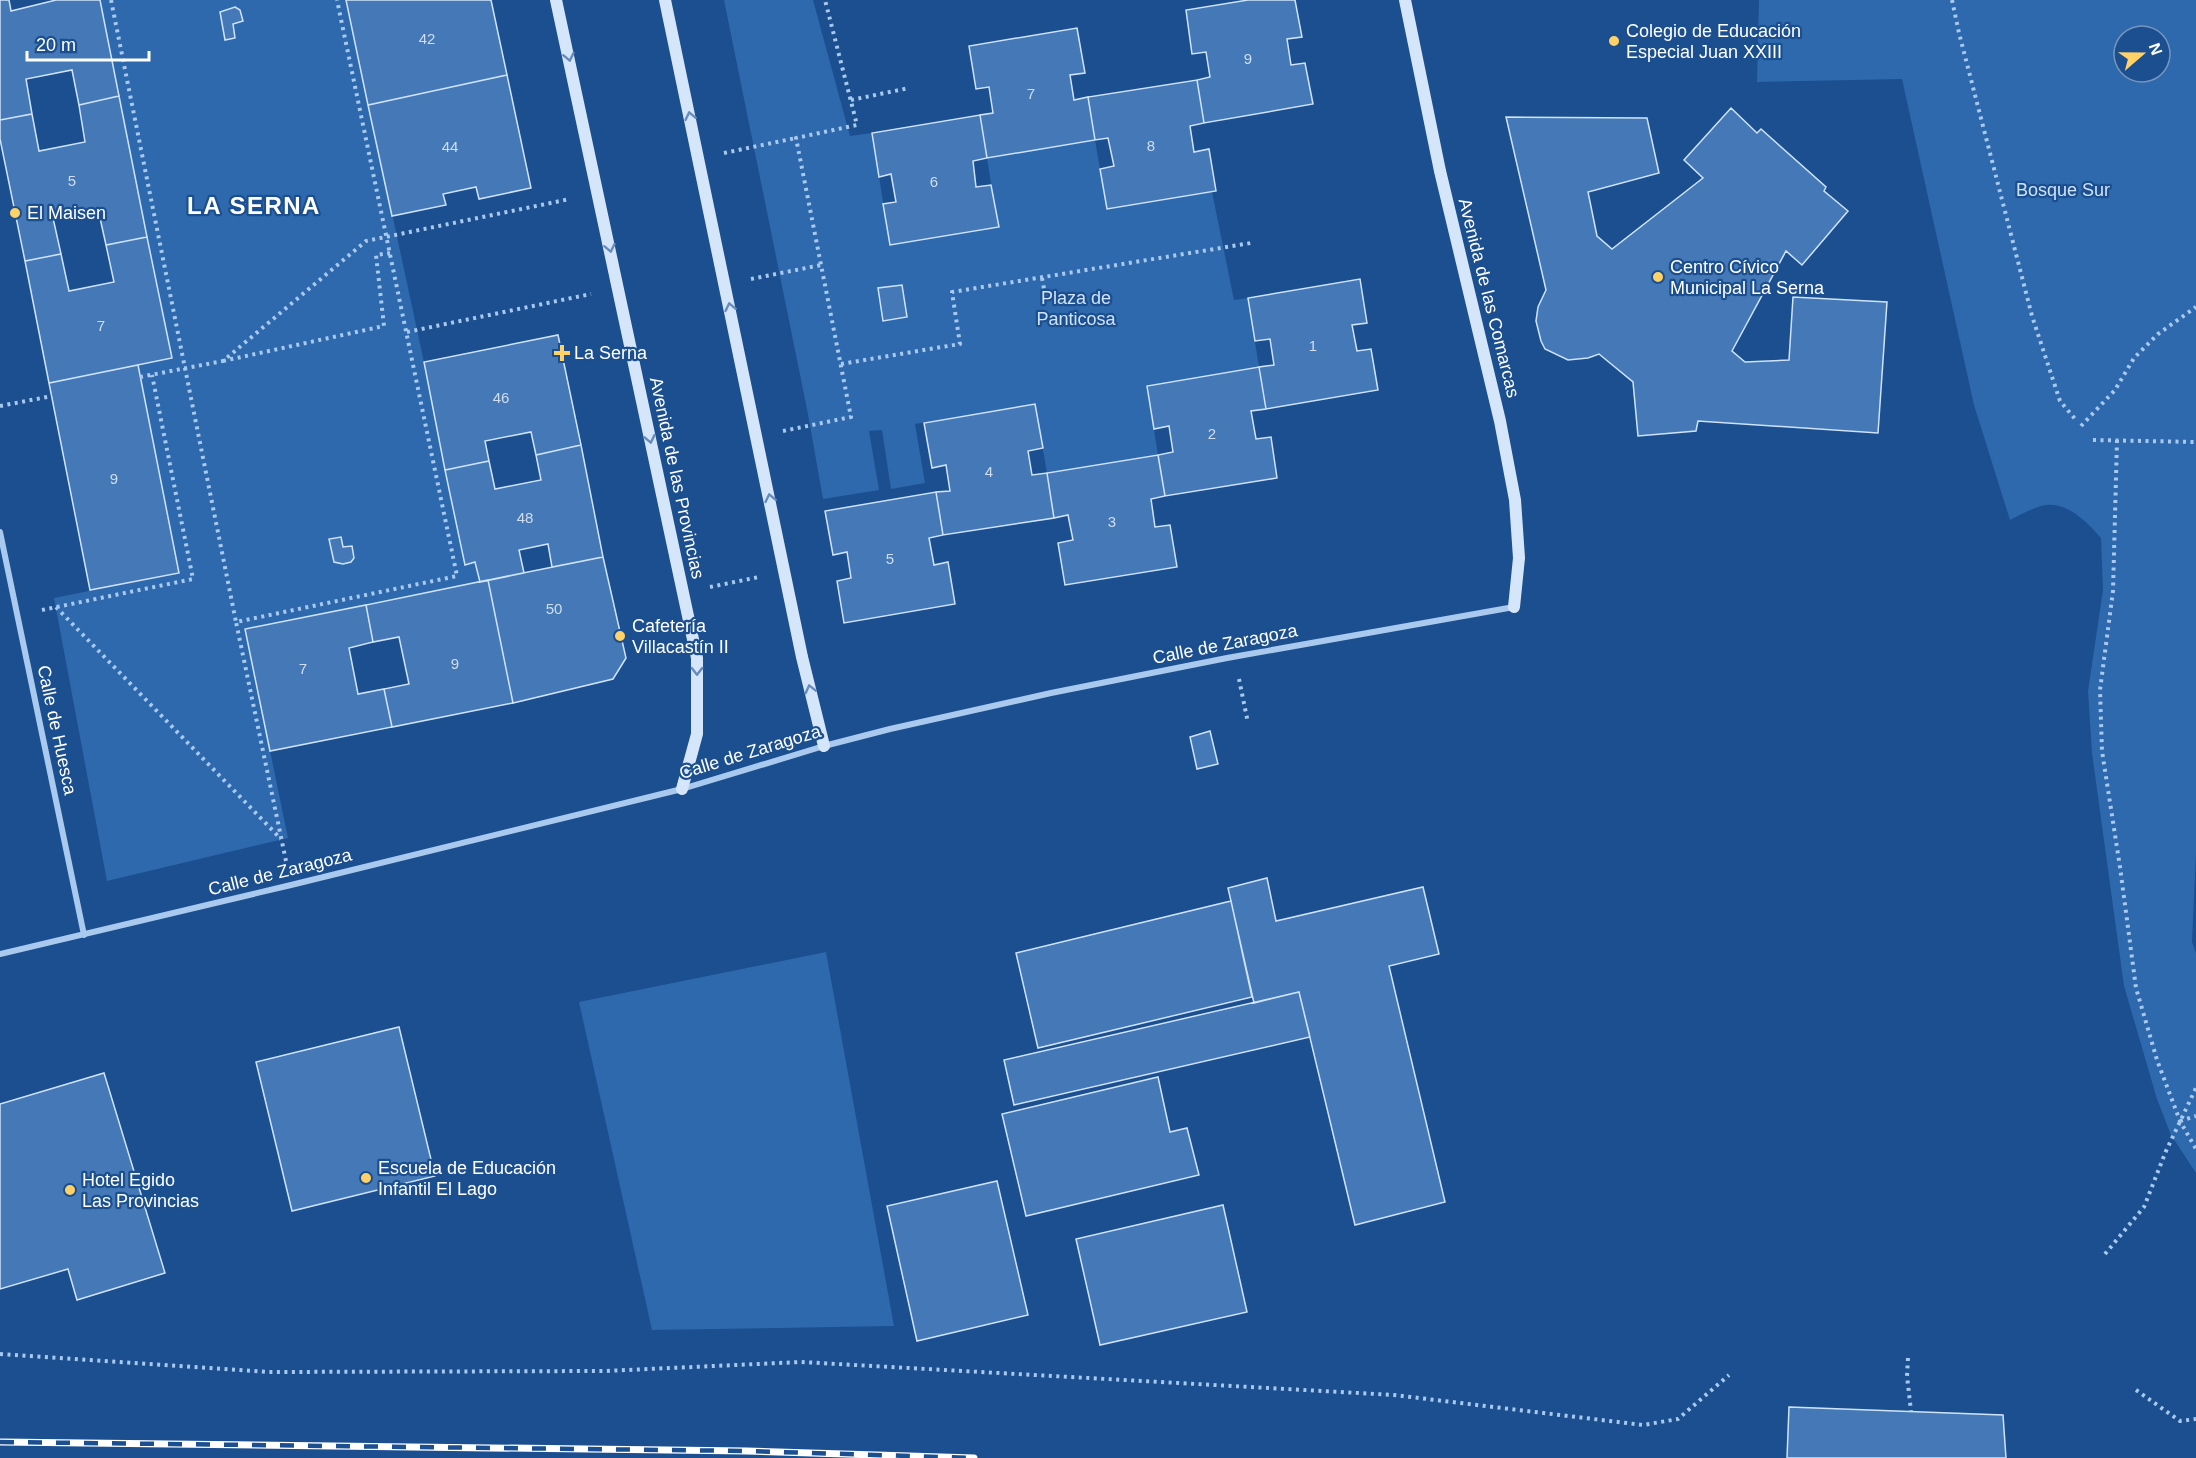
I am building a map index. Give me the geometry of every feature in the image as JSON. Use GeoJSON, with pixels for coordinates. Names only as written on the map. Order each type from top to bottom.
{"type":"FeatureCollection","features":[{"type":"Feature","properties":{"kind":"main road","name":"Avenida de las Provincias"},"geometry":{"type":"LineString","coordinates":[[556,0],[697,658],[697,734],[682,789]]}},
{"type":"Feature","properties":{"kind":"main road"},"geometry":{"type":"LineString","coordinates":[[665,0],[802,657],[824,746]]}},
{"type":"Feature","properties":{"kind":"main road","name":"Avenida de las Comarcas"},"geometry":{"type":"LineString","coordinates":[[1405,0],[1440,171],[1500,421],[1515,500],[1519,558],[1514,607]]}},
{"type":"Feature","properties":{"kind":"street","name":"Calle de Huesca"},"geometry":{"type":"LineString","coordinates":[[0,532],[84,935]]}},
{"type":"Feature","properties":{"kind":"street","name":"Calle de Zaragoza"},"geometry":{"type":"LineString","coordinates":[[0,954],[682,789],[824,746],[890,729],[1028,698],[1235,657],[1514,607]]}},
{"type":"Feature","properties":{"kind":"path"},"geometry":{"type":"LineString","coordinates":[[111,0],[291,885]]}},
{"type":"Feature","properties":{"kind":"path"},"geometry":{"type":"LineString","coordinates":[[236,622],[457,576],[337,0]]}},
{"type":"Feature","properties":{"kind":"path"},"geometry":{"type":"LineString","coordinates":[[699,158],[857,125],[825,0]]}},
{"type":"Feature","properties":{"kind":"path"},"geometry":{"type":"LineString","coordinates":[[1952,0],[2032,316],[2060,401],[2076,420]]}},
{"type":"Feature","properties":{"kind":"path"},"geometry":{"type":"LineString","coordinates":[[850,100],[909,88]]}},
{"type":"Feature","properties":{"kind":"path"},"geometry":{"type":"LineString","coordinates":[[757,436],[851,417],[796,138]]}},
{"type":"Feature","properties":{"kind":"path"},"geometry":{"type":"LineString","coordinates":[[223,361],[366,241],[598,194]]}},
{"type":"Feature","properties":{"kind":"path"},"geometry":{"type":"LineString","coordinates":[[841,364],[960,344],[952,292],[1251,243]]}},
{"type":"Feature","properties":{"kind":"path"},"geometry":{"type":"LineString","coordinates":[[140,377],[384,326],[376,255],[390,253]]}},
{"type":"Feature","properties":{"kind":"path"},"geometry":{"type":"LineString","coordinates":[[725,284],[821,265]]}},
{"type":"Feature","properties":{"kind":"path"},"geometry":{"type":"LineString","coordinates":[[1042,278],[1046,300]]}},
{"type":"Feature","properties":{"kind":"path"},"geometry":{"type":"LineString","coordinates":[[406,332],[619,288]]}},
{"type":"Feature","properties":{"kind":"path"},"geometry":{"type":"LineString","coordinates":[[2081,426],[2115,390],[2134,358],[2158,334],[2196,307]]}},
{"type":"Feature","properties":{"kind":"path"},"geometry":{"type":"LineString","coordinates":[[18,615],[193,579],[152,375]]}},
{"type":"Feature","properties":{"kind":"path"},"geometry":{"type":"LineString","coordinates":[[0,406],[52,396]]}},
{"type":"Feature","properties":{"kind":"path"},"geometry":{"type":"LineString","coordinates":[[2093,440],[2196,442]]}},
{"type":"Feature","properties":{"kind":"path"},"geometry":{"type":"LineString","coordinates":[[2117,440],[2113,591],[2100,690],[2102,751],[2136,988],[2157,1060],[2180,1121],[2196,1149]]}},
{"type":"Feature","properties":{"kind":"path"},"geometry":{"type":"LineString","coordinates":[[683,593],[785,571]]}},
{"type":"Feature","properties":{"kind":"path"},"geometry":{"type":"LineString","coordinates":[[56,607],[282,840]]}},
{"type":"Feature","properties":{"kind":"path"},"geometry":{"type":"LineString","coordinates":[[1235,657],[1248,723]]}},
{"type":"Feature","properties":{"kind":"path"},"geometry":{"type":"LineString","coordinates":[[2105,1254],[2144,1207],[2196,1088]]}},
{"type":"Feature","properties":{"kind":"path"},"geometry":{"type":"LineString","coordinates":[[2180,1121],[2196,1116]]}},
{"type":"Feature","properties":{"kind":"path"},"geometry":{"type":"LineString","coordinates":[[0,1353],[269,1372],[605,1371],[801,1362],[1394,1395],[1643,1425],[1678,1419],[1729,1375]]}},
{"type":"Feature","properties":{"kind":"path"},"geometry":{"type":"LineString","coordinates":[[1908,1359],[1907,1376],[1911,1411]]}},
{"type":"Feature","properties":{"kind":"path"},"geometry":{"type":"LineString","coordinates":[[2136,1390],[2180,1421],[2196,1419]]}},
{"type":"Feature","properties":{"kind":"green space"},"geometry":{"type":"Polygon","coordinates":[[[100,0],[346,0],[465,564],[475,562],[480,582],[245,629],[288,838],[107,881],[54,598],[179,573],[138,365],[171,358],[100,0]]]}},
{"type":"Feature","properties":{"kind":"green space","name":"Plaza de Panticosa"},"geometry":{"type":"Polygon","coordinates":[[[724,0],[813,0],[850,136],[872,133],[890,245],[998,227],[987,158],[1095,140],[1107,209],[1212,192],[1234,300],[1248,298],[1259,367],[1147,386],[1158,455],[1047,473],[1035,404],[915,424],[925,483],[891,489],[882,430],[869,431],[879,490],[823,499],[808,414],[724,0]]]}},
{"type":"Feature","properties":{"kind":"green space","name":"Bosque Sur"},"geometry":{"type":"Polygon","coordinates":[[[1759,0],[2196,0],[2196,852],[2192,942],[2196,953],[2196,1173],[2171,1135],[2157,1099],[2124,986],[2092,753],[2088,691],[2103,590],[2101,538],[2075,513],[2059,506],[2041,506],[2010,520],[1974,405],[1902,79],[1757,82],[1759,0]]]}},
{"type":"Feature","properties":{"kind":"green space"},"geometry":{"type":"Polygon","coordinates":[[[826,952],[894,1326],[652,1330],[579,1002],[826,952]]]}},
{"type":"Feature","properties":{"kind":"building"},"geometry":{"type":"Polygon","coordinates":[[[0,0],[9,0],[11,11],[56,0],[100,0],[119,96],[79,105],[72,70],[26,79],[32,114],[0,120],[0,0]]]}},
{"type":"Feature","properties":{"kind":"building"},"geometry":{"type":"Polygon","coordinates":[[[346,0],[491,0],[507,75],[368,105],[346,0]]]}},
{"type":"Feature","properties":{"kind":"building"},"geometry":{"type":"Polygon","coordinates":[[[1248,0],[1295,0],[1302,37],[1287,39],[1291,65],[1305,63],[1313,104],[1204,123],[1197,80],[1210,77],[1206,52],[1192,54],[1186,10],[1248,0]]]}},
{"type":"Feature","properties":{"kind":"building"},"geometry":{"type":"Polygon","coordinates":[[[235,7],[240,10],[243,21],[233,24],[235,38],[225,40],[220,12],[235,7]]]}},
{"type":"Feature","properties":{"kind":"building"},"geometry":{"type":"Polygon","coordinates":[[[1077,28],[1085,73],[1070,75],[1074,100],[1088,97],[1095,140],[987,158],[980,115],[993,113],[989,87],[976,89],[969,46],[1077,28]]]}},
{"type":"Feature","properties":{"kind":"building"},"geometry":{"type":"Polygon","coordinates":[[[507,75],[531,188],[479,199],[476,187],[443,194],[446,205],[392,216],[368,105],[507,75]]]}},
{"type":"Feature","properties":{"kind":"building"},"geometry":{"type":"Polygon","coordinates":[[[1197,80],[1204,123],[1190,126],[1194,152],[1209,149],[1216,191],[1107,209],[1100,169],[1114,166],[1108,138],[1095,140],[1088,97],[1197,80]]]}},
{"type":"Feature","properties":{"kind":"building"},"geometry":{"type":"Polygon","coordinates":[[[119,96],[147,237],[106,245],[98,209],[53,218],[61,254],[25,261],[0,139],[0,120],[32,114],[39,151],[85,142],[79,105],[119,96]]]}},
{"type":"Feature","properties":{"kind":"building","name":"Centro Cívico Municipal La Serna"},"geometry":{"type":"Polygon","coordinates":[[[1731,108],[1757,133],[1761,129],[1826,187],[1824,191],[1848,211],[1802,265],[1786,251],[1732,351],[1745,362],[1789,360],[1793,297],[1887,302],[1878,433],[1698,421],[1696,431],[1638,436],[1633,382],[1599,354],[1588,358],[1568,360],[1545,349],[1541,341],[1536,321],[1538,307],[1546,290],[1506,117],[1647,118],[1659,173],[1588,192],[1597,236],[1612,249],[1703,178],[1684,160],[1731,108]]]}},
{"type":"Feature","properties":{"kind":"building"},"geometry":{"type":"Polygon","coordinates":[[[980,115],[987,158],[973,161],[976,187],[991,185],[999,227],[890,245],[883,204],[896,202],[891,174],[879,177],[872,133],[980,115]]]}},
{"type":"Feature","properties":{"kind":"building"},"geometry":{"type":"Polygon","coordinates":[[[147,237],[172,358],[49,383],[25,261],[61,254],[69,291],[114,282],[106,245],[147,237]]]}},
{"type":"Feature","properties":{"kind":"building"},"geometry":{"type":"Polygon","coordinates":[[[1360,279],[1367,323],[1352,325],[1357,351],[1371,349],[1378,390],[1266,409],[1259,367],[1274,365],[1270,339],[1255,341],[1248,298],[1360,279]]]}},
{"type":"Feature","properties":{"kind":"building"},"geometry":{"type":"Polygon","coordinates":[[[902,285],[907,317],[883,321],[878,288],[902,285]]]}},
{"type":"Feature","properties":{"kind":"building"},"geometry":{"type":"Polygon","coordinates":[[[558,335],[581,445],[536,455],[531,432],[485,441],[489,461],[445,470],[424,362],[558,335]]]}},
{"type":"Feature","properties":{"kind":"building"},"geometry":{"type":"Polygon","coordinates":[[[138,365],[179,573],[90,590],[49,383],[138,365]]]}},
{"type":"Feature","properties":{"kind":"building"},"geometry":{"type":"Polygon","coordinates":[[[1259,367],[1266,409],[1251,411],[1256,439],[1271,437],[1277,478],[1165,496],[1158,455],[1173,452],[1169,426],[1154,429],[1147,386],[1259,367]]]}},
{"type":"Feature","properties":{"kind":"building"},"geometry":{"type":"Polygon","coordinates":[[[1035,404],[1043,448],[1028,451],[1032,475],[1047,473],[1054,518],[943,535],[936,492],[950,491],[946,465],[932,468],[924,423],[1035,404]]]}},
{"type":"Feature","properties":{"kind":"building"},"geometry":{"type":"Polygon","coordinates":[[[581,445],[603,557],[552,567],[548,544],[519,550],[524,573],[480,582],[475,562],[465,565],[445,470],[489,461],[495,489],[541,480],[536,455],[581,445]]]}},
{"type":"Feature","properties":{"kind":"building"},"geometry":{"type":"Polygon","coordinates":[[[1158,455],[1165,496],[1151,499],[1155,527],[1170,525],[1177,567],[1065,585],[1058,543],[1073,540],[1068,515],[1054,518],[1047,473],[1158,455]]]}},
{"type":"Feature","properties":{"kind":"building"},"geometry":{"type":"Polygon","coordinates":[[[936,492],[943,535],[929,538],[934,565],[948,562],[955,604],[844,623],[837,581],[851,578],[847,552],[833,555],[825,511],[936,492]]]}},
{"type":"Feature","properties":{"kind":"building"},"geometry":{"type":"Polygon","coordinates":[[[341,537],[343,547],[352,546],[354,558],[351,562],[343,564],[334,562],[329,539],[341,537]]]}},
{"type":"Feature","properties":{"kind":"building"},"geometry":{"type":"Polygon","coordinates":[[[603,557],[626,658],[613,679],[513,703],[488,580],[603,557]]]}},
{"type":"Feature","properties":{"kind":"building"},"geometry":{"type":"Polygon","coordinates":[[[488,580],[513,703],[392,727],[384,689],[409,684],[399,637],[373,642],[366,605],[488,580]]]}},
{"type":"Feature","properties":{"kind":"building"},"geometry":{"type":"Polygon","coordinates":[[[366,605],[373,642],[349,648],[358,694],[384,689],[392,727],[270,751],[245,629],[366,605]]]}},
{"type":"Feature","properties":{"kind":"building"},"geometry":{"type":"Polygon","coordinates":[[[1210,731],[1218,764],[1197,769],[1190,737],[1210,731]]]}},
{"type":"Feature","properties":{"kind":"building"},"geometry":{"type":"Polygon","coordinates":[[[1267,878],[1276,921],[1423,887],[1439,954],[1389,966],[1445,1202],[1355,1225],[1299,992],[1254,1003],[1228,888],[1267,878]]]}},
{"type":"Feature","properties":{"kind":"building"},"geometry":{"type":"Polygon","coordinates":[[[1231,901],[1252,997],[1038,1048],[1016,953],[1231,901]]]}},
{"type":"Feature","properties":{"kind":"building"},"geometry":{"type":"Polygon","coordinates":[[[1299,992],[1310,1037],[1014,1105],[1004,1060],[1299,992]]]}},
{"type":"Feature","properties":{"kind":"building"},"geometry":{"type":"Polygon","coordinates":[[[399,1027],[435,1176],[292,1211],[256,1062],[399,1027]]]}},
{"type":"Feature","properties":{"kind":"building","name":"Hotel Egido Las Provincias"},"geometry":{"type":"Polygon","coordinates":[[[104,1073],[165,1273],[77,1300],[68,1269],[0,1289],[0,1104],[104,1073]]]}},
{"type":"Feature","properties":{"kind":"building"},"geometry":{"type":"Polygon","coordinates":[[[1158,1077],[1170,1132],[1187,1128],[1199,1175],[1026,1216],[1002,1114],[1158,1077]]]}},
{"type":"Feature","properties":{"kind":"building"},"geometry":{"type":"Polygon","coordinates":[[[997,1181],[1028,1315],[917,1341],[887,1206],[997,1181]]]}},
{"type":"Feature","properties":{"kind":"building"},"geometry":{"type":"Polygon","coordinates":[[[1223,1205],[1247,1312],[1100,1345],[1076,1239],[1223,1205]]]}},
{"type":"Feature","properties":{"kind":"building"},"geometry":{"type":"Polygon","coordinates":[[[1789,1407],[2003,1415],[2006,1458],[1787,1458],[1789,1407]]]}},
{"type":"Feature","properties":{"kind":"railway"},"geometry":{"type":"LineString","coordinates":[[0,1442],[747,1451],[974,1458]]}},
{"type":"Feature","properties":{"kind":"place","name":"Colegio de Educación Especial Juan XXIII"},"geometry":{"type":"Point","coordinates":[1614,41]}},
{"type":"Feature","properties":{"kind":"place","name":"El Maisen"},"geometry":{"type":"Point","coordinates":[15,213]}},
{"type":"Feature","properties":{"kind":"place","name":"Centro Cívico Municipal La Serna"},"geometry":{"type":"Point","coordinates":[1658,277]}},
{"type":"Feature","properties":{"kind":"place","name":"La Serna"},"geometry":{"type":"Point","coordinates":[562,353]}},
{"type":"Feature","properties":{"kind":"place","name":"Cafetería Villacastín II"},"geometry":{"type":"Point","coordinates":[620,636]}},
{"type":"Feature","properties":{"kind":"place","name":"Escuela de Educación Infantil El Lago"},"geometry":{"type":"Point","coordinates":[366,1178]}},
{"type":"Feature","properties":{"kind":"place","name":"Hotel Egido Las Provincias"},"geometry":{"type":"Point","coordinates":[70,1190]}},
{"type":"Feature","properties":{"kind":"district","name":"LA SERNA"},"geometry":{"type":"Point","coordinates":[254,205]}}]}
